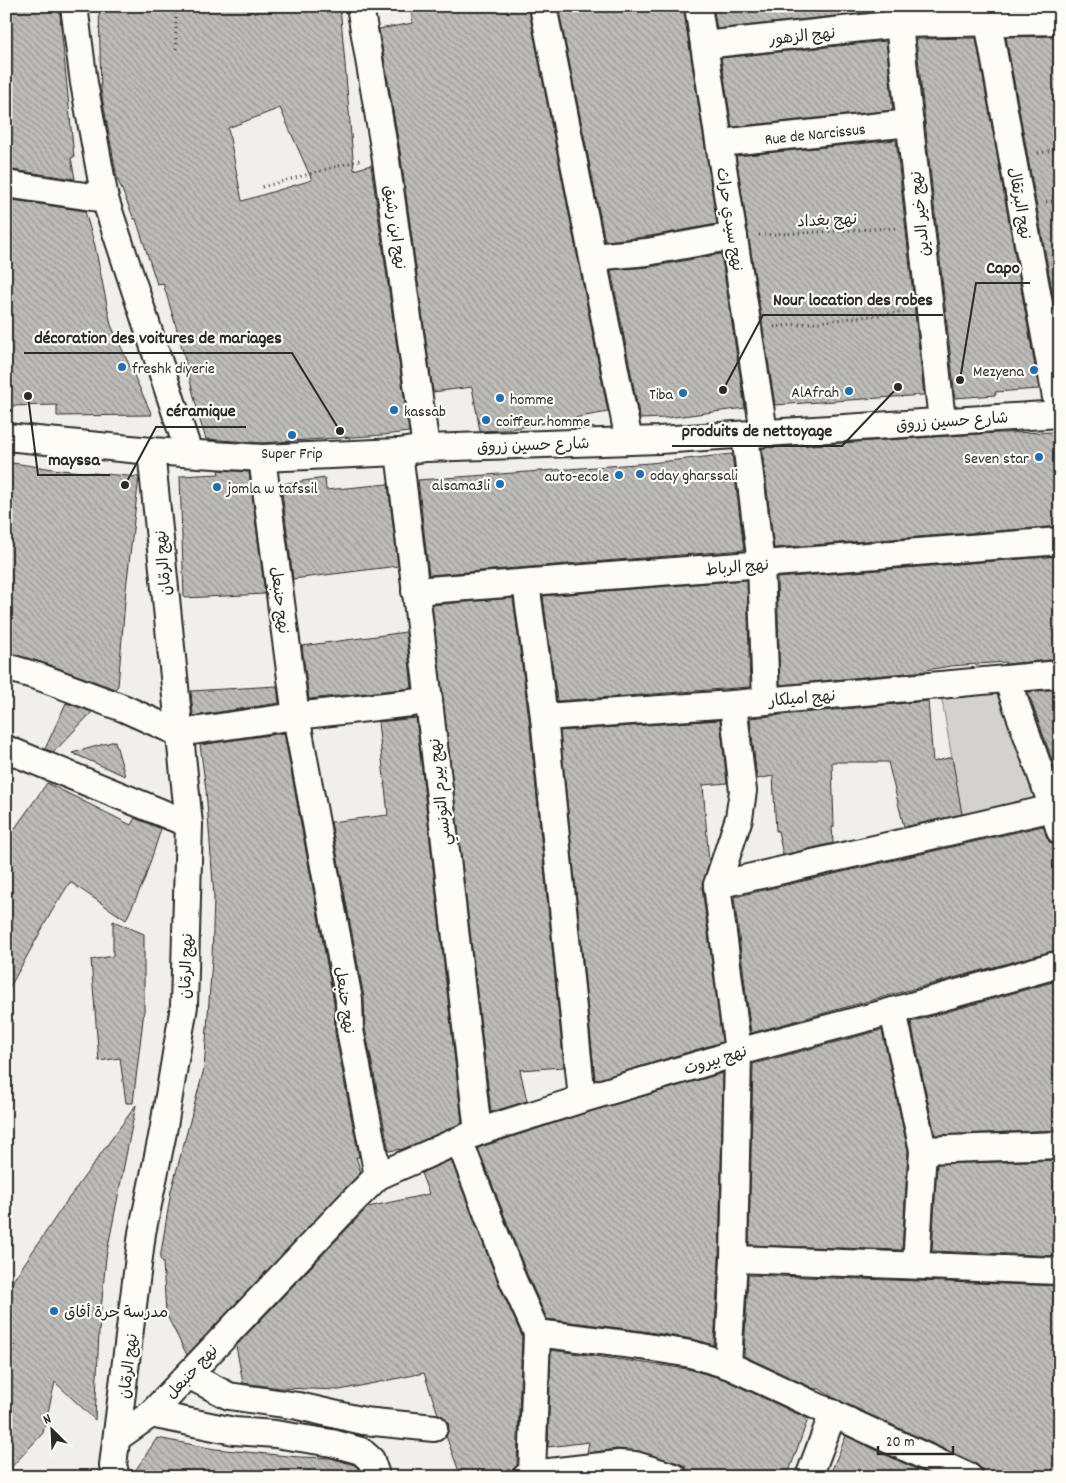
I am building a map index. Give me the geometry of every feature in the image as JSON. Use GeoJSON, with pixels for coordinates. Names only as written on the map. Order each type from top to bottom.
{"type":"FeatureCollection","features":[{"type":"Feature","properties":{"kind":"street"},"geometry":{"type":"LineString","coordinates":[[74,6],[83,75],[105,199],[189,453]]}},
{"type":"Feature","properties":{"kind":"street","name":"نهج ابن رشيق"},"geometry":{"type":"LineString","coordinates":[[360,6],[385,153],[426,448]]}},
{"type":"Feature","properties":{"kind":"street"},"geometry":{"type":"LineString","coordinates":[[543,6],[629,441]]}},
{"type":"Feature","properties":{"kind":"street","name":"نهج سيدي حراث"},"geometry":{"type":"LineString","coordinates":[[698,6],[749,330],[766,701]]}},
{"type":"Feature","properties":{"kind":"street","name":"نهج الزهور"},"geometry":{"type":"LineString","coordinates":[[704,45],[898,15],[988,22],[1060,20]]}},
{"type":"Feature","properties":{"kind":"street","name":"نهج خير الدين"},"geometry":{"type":"LineString","coordinates":[[898,15],[942,421]]}},
{"type":"Feature","properties":{"kind":"street","name":"نهج البرتقال"},"geometry":{"type":"LineString","coordinates":[[988,22],[1059,414]]}},
{"type":"Feature","properties":{"kind":"street","name":"Rue de Narcissus"},"geometry":{"type":"LineString","coordinates":[[720,143],[910,123]]}},
{"type":"Feature","properties":{"kind":"street"},"geometry":{"type":"LineString","coordinates":[[6,184],[105,199]]}},
{"type":"Feature","properties":{"kind":"street"},"geometry":{"type":"LineString","coordinates":[[592,257],[648,252],[734,236]]}},
{"type":"Feature","properties":{"kind":"street","name":"شارع حسين زروق"},"geometry":{"type":"LineString","coordinates":[[6,437],[152,451],[262,458],[399,452],[426,448],[629,441],[1059,414]]}},
{"type":"Feature","properties":{"kind":"street","name":"نهج الرمّان"},"geometry":{"type":"LineString","coordinates":[[109,1473],[118,1437],[142,1233],[164,1132],[184,1006],[189,824],[178,733],[152,451]]}},
{"type":"Feature","properties":{"kind":"street","name":"نهج بيرم التونسي"},"geometry":{"type":"LineString","coordinates":[[399,452],[429,701],[468,1136],[513,1280],[537,1333]]}},
{"type":"Feature","properties":{"kind":"street","name":"نهج حنبعل"},"geometry":{"type":"LineString","coordinates":[[118,1437],[151,1414],[378,1176],[350,1030],[348,1000],[296,716],[262,458]]}},
{"type":"Feature","properties":{"kind":"street","name":"نهج الرباط"},"geometry":{"type":"LineString","coordinates":[[415,591],[1060,541]]}},
{"type":"Feature","properties":{"kind":"street"},"geometry":{"type":"LineString","coordinates":[[526,583],[544,717],[582,1099]]}},
{"type":"Feature","properties":{"kind":"street"},"geometry":{"type":"LineString","coordinates":[[6,667],[40,677],[123,708],[178,733],[296,716],[429,701]]}},
{"type":"Feature","properties":{"kind":"street","name":"نهج اميلكار"},"geometry":{"type":"LineString","coordinates":[[544,717],[733,704],[1060,674]]}},
{"type":"Feature","properties":{"kind":"street"},"geometry":{"type":"LineString","coordinates":[[717,885],[1056,820],[1007,679]]}},
{"type":"Feature","properties":{"kind":"street"},"geometry":{"type":"LineString","coordinates":[[728,1365],[734,1259],[738,1052],[717,885],[739,818],[744,791],[733,704]]}},
{"type":"Feature","properties":{"kind":"street"},"geometry":{"type":"LineString","coordinates":[[6,749],[189,824]]}},
{"type":"Feature","properties":{"kind":"street","name":"نهج بيروت"},"geometry":{"type":"LineString","coordinates":[[378,1176],[468,1136],[582,1099],[738,1052],[1060,964]]}},
{"type":"Feature","properties":{"kind":"street"},"geometry":{"type":"LineString","coordinates":[[893,1011],[923,1150],[916,1266]]}},
{"type":"Feature","properties":{"kind":"street"},"geometry":{"type":"LineString","coordinates":[[923,1150],[1060,1145]]}},
{"type":"Feature","properties":{"kind":"street"},"geometry":{"type":"LineString","coordinates":[[734,1259],[1060,1271]]}},
{"type":"Feature","properties":{"kind":"street"},"geometry":{"type":"LineString","coordinates":[[669,1476],[635,1465],[619,1464],[529,1475],[537,1333],[690,1354],[728,1365],[969,1477]]}},
{"type":"Feature","properties":{"kind":"street"},"geometry":{"type":"LineString","coordinates":[[188,1375],[229,1396],[298,1406],[364,1421],[434,1428]]}},
{"type":"Feature","properties":{"kind":"street"},"geometry":{"type":"LineString","coordinates":[[809,1477],[833,1413]]}},
{"type":"Feature","properties":{"kind":"street"},"geometry":{"type":"LineString","coordinates":[[151,1414],[234,1432],[275,1434],[332,1443],[361,1450],[371,1460],[375,1472],[374,1477]]}},
{"type":"Feature","properties":{"kind":"path"},"geometry":{"type":"LineString","coordinates":[[176,6],[176,48]]}},
{"type":"Feature","properties":{"kind":"path"},"geometry":{"type":"LineString","coordinates":[[262,187],[385,153]]}},
{"type":"Feature","properties":{"kind":"path","name":"نهج بغداد"},"geometry":{"type":"LineString","coordinates":[[734,236],[921,227]]}},
{"type":"Feature","properties":{"kind":"path"},"geometry":{"type":"LineString","coordinates":[[749,330],[929,310]]}},
{"type":"Feature","properties":{"kind":"green space"},"geometry":{"type":"Polygon","coordinates":[[[1000,686],[1042,797],[962,817],[941,694],[1000,686]]]}},
{"type":"Feature","properties":{"kind":"green space"},"geometry":{"type":"Polygon","coordinates":[[[6,1342],[16,1346],[6,1370],[6,1342]]]}},
{"type":"Feature","properties":{"kind":"building"},"geometry":{"type":"Polygon","coordinates":[[[6,6],[59,6],[74,157],[71,158],[75,179],[6,169],[6,6]]]}},
{"type":"Feature","properties":{"kind":"building"},"geometry":{"type":"Polygon","coordinates":[[[99,6],[340,6],[354,170],[371,165],[409,432],[262,443],[206,439],[163,283],[157,284],[136,219],[134,219],[117,178],[101,91],[99,6]],[[280,108],[228,128],[242,201],[312,180],[280,108]]]}},
{"type":"Feature","properties":{"kind":"building"},"geometry":{"type":"Polygon","coordinates":[[[410,6],[528,6],[608,412],[505,430],[480,431],[472,387],[433,392],[400,151],[379,29],[413,23],[410,6]]]}},
{"type":"Feature","properties":{"kind":"building"},"geometry":{"type":"Polygon","coordinates":[[[558,6],[683,6],[717,224],[645,237],[605,241],[558,6]]]}},
{"type":"Feature","properties":{"kind":"building"},"geometry":{"type":"Polygon","coordinates":[[[713,6],[882,6],[882,11],[717,29],[713,6]]]}},
{"type":"Feature","properties":{"kind":"building"},"geometry":{"type":"Polygon","coordinates":[[[912,6],[1046,6],[912,9],[912,6]]]}},
{"type":"Feature","properties":{"kind":"building"},"geometry":{"type":"Polygon","coordinates":[[[1060,36],[1060,334],[1006,37],[1060,36]]]}},
{"type":"Feature","properties":{"kind":"building"},"geometry":{"type":"Polygon","coordinates":[[[976,38],[1039,389],[995,392],[996,395],[955,398],[916,39],[976,38]]]}},
{"type":"Feature","properties":{"kind":"building"},"geometry":{"type":"Polygon","coordinates":[[[886,41],[893,110],[732,127],[721,58],[886,41]]]}},
{"type":"Feature","properties":{"kind":"building"},"geometry":{"type":"Polygon","coordinates":[[[896,140],[924,395],[775,405],[736,156],[896,140]]]}},
{"type":"Feature","properties":{"kind":"building"},"geometry":{"type":"Polygon","coordinates":[[[6,199],[85,211],[95,246],[111,325],[152,415],[57,416],[57,405],[6,406],[6,199]]]}},
{"type":"Feature","properties":{"kind":"building"},"geometry":{"type":"Polygon","coordinates":[[[721,254],[745,408],[666,418],[640,419],[611,270],[650,267],[721,254]]]}},
{"type":"Feature","properties":{"kind":"building"},"geometry":{"type":"Polygon","coordinates":[[[1060,432],[1060,526],[774,548],[762,448],[997,433],[1060,432]]]}},
{"type":"Feature","properties":{"kind":"building"},"geometry":{"type":"Polygon","coordinates":[[[732,454],[744,550],[429,575],[418,480],[650,463],[732,454]]]}},
{"type":"Feature","properties":{"kind":"building"},"geometry":{"type":"Polygon","coordinates":[[[6,462],[60,470],[139,477],[126,589],[118,686],[115,689],[44,663],[6,652],[6,462]]]}},
{"type":"Feature","properties":{"kind":"building"},"geometry":{"type":"Polygon","coordinates":[[[218,470],[249,472],[265,594],[184,598],[180,476],[219,474],[218,470]]]}},
{"type":"Feature","properties":{"kind":"building"},"geometry":{"type":"Polygon","coordinates":[[[325,478],[326,490],[388,484],[398,566],[293,579],[281,484],[325,478]]]}},
{"type":"Feature","properties":{"kind":"building"},"geometry":{"type":"Polygon","coordinates":[[[1060,556],[1060,659],[1006,664],[1005,662],[951,666],[926,671],[780,685],[777,578],[1060,556]]]}},
{"type":"Feature","properties":{"kind":"building"},"geometry":{"type":"Polygon","coordinates":[[[747,580],[750,687],[557,701],[543,596],[747,580]]]}},
{"type":"Feature","properties":{"kind":"building"},"geometry":{"type":"Polygon","coordinates":[[[513,598],[529,719],[564,1067],[520,1070],[527,1101],[491,1112],[432,605],[513,598]]]}},
{"type":"Feature","properties":{"kind":"building"},"geometry":{"type":"Polygon","coordinates":[[[406,632],[412,688],[309,699],[302,646],[406,632]]]}},
{"type":"Feature","properties":{"kind":"building"},"geometry":{"type":"Polygon","coordinates":[[[277,686],[279,703],[193,716],[191,691],[277,686]]]}},
{"type":"Feature","properties":{"kind":"building"},"geometry":{"type":"Polygon","coordinates":[[[1060,689],[1060,782],[1028,692],[1060,689]]]}},
{"type":"Feature","properties":{"kind":"building"},"geometry":{"type":"Polygon","coordinates":[[[928,701],[933,762],[952,757],[962,814],[904,827],[888,762],[832,762],[833,843],[783,855],[778,831],[776,831],[773,776],[757,779],[750,718],[928,701]]]}},
{"type":"Feature","properties":{"kind":"building"},"geometry":{"type":"Polygon","coordinates":[[[66,703],[92,712],[54,752],[45,749],[66,703]]]}},
{"type":"Feature","properties":{"kind":"building"},"geometry":{"type":"Polygon","coordinates":[[[416,718],[462,1123],[403,1149],[389,1151],[365,1028],[364,997],[331,822],[388,815],[378,722],[416,718]]]}},
{"type":"Feature","properties":{"kind":"building"},"geometry":{"type":"Polygon","coordinates":[[[720,720],[727,783],[703,785],[709,863],[702,887],[722,1042],[595,1080],[560,731],[720,720]]]}},
{"type":"Feature","properties":{"kind":"building"},"geometry":{"type":"Polygon","coordinates":[[[284,733],[334,1002],[335,1033],[359,1157],[356,1157],[361,1172],[187,1355],[166,1314],[163,1262],[160,1259],[171,1191],[204,1069],[212,960],[214,897],[206,790],[200,745],[284,733]]]}},
{"type":"Feature","properties":{"kind":"building"},"geometry":{"type":"Polygon","coordinates":[[[115,741],[125,776],[72,753],[115,741]]]}},
{"type":"Feature","properties":{"kind":"building"},"geometry":{"type":"Polygon","coordinates":[[[47,783],[131,825],[135,818],[161,829],[144,881],[126,920],[70,882],[6,994],[6,841],[47,783]]]}},
{"type":"Feature","properties":{"kind":"building"},"geometry":{"type":"Polygon","coordinates":[[[1043,826],[1049,842],[1060,846],[1060,949],[751,1033],[734,897],[1043,826]]]}},
{"type":"Feature","properties":{"kind":"building"},"geometry":{"type":"Polygon","coordinates":[[[113,921],[144,934],[144,1011],[133,1103],[126,1103],[120,1058],[99,1061],[91,960],[113,956],[113,921]]]}},
{"type":"Feature","properties":{"kind":"building"},"geometry":{"type":"Polygon","coordinates":[[[1060,980],[1060,1130],[935,1135],[911,1022],[1060,980]]]}},
{"type":"Feature","properties":{"kind":"building"},"geometry":{"type":"Polygon","coordinates":[[[882,1030],[908,1151],[902,1250],[749,1245],[753,1064],[882,1030]]]}},
{"type":"Feature","properties":{"kind":"building"},"geometry":{"type":"Polygon","coordinates":[[[723,1073],[719,1258],[714,1345],[693,1339],[643,1331],[547,1319],[527,1274],[478,1148],[586,1113],[723,1073]]]}},
{"type":"Feature","properties":{"kind":"building","name":"مدرسة حرة أفاق"},"geometry":{"type":"Polygon","coordinates":[[[136,1105],[106,1257],[99,1331],[95,1420],[55,1382],[43,1433],[6,1473],[6,1370],[16,1346],[6,1342],[6,1291],[66,1202],[136,1105]]]}},
{"type":"Feature","properties":{"kind":"building"},"geometry":{"type":"Polygon","coordinates":[[[451,1160],[499,1285],[522,1336],[517,1465],[513,1469],[511,1477],[461,1477],[446,1436],[449,1429],[448,1422],[443,1416],[438,1414],[424,1373],[340,1390],[280,1388],[243,1383],[236,1346],[368,1207],[429,1194],[421,1173],[451,1160]]]}},
{"type":"Feature","properties":{"kind":"building"},"geometry":{"type":"Polygon","coordinates":[[[1060,1160],[1060,1256],[932,1251],[937,1164],[1060,1160]]]}},
{"type":"Feature","properties":{"kind":"building"},"geometry":{"type":"Polygon","coordinates":[[[748,1275],[1060,1286],[1060,1477],[984,1477],[982,1469],[975,1463],[834,1398],[818,1388],[817,1390],[744,1356],[748,1275]]]}},
{"type":"Feature","properties":{"kind":"building"},"geometry":{"type":"Polygon","coordinates":[[[551,1350],[688,1369],[723,1379],[808,1419],[787,1477],[701,1477],[688,1472],[685,1466],[678,1463],[639,1451],[617,1449],[587,1453],[589,1442],[548,1447],[551,1350]]]}},
{"type":"Feature","properties":{"kind":"building"},"geometry":{"type":"Polygon","coordinates":[[[846,1436],[933,1477],[829,1477],[846,1436]]]}},
{"type":"Feature","properties":{"kind":"building"},"geometry":{"type":"Polygon","coordinates":[[[157,1438],[215,1449],[331,1458],[354,1465],[358,1468],[359,1477],[131,1477],[157,1438]]]}},
{"type":"Feature","properties":{"kind":"place","name":"freshk diyerie"},"geometry":{"type":"Point","coordinates":[122,367]}},
{"type":"Feature","properties":{"kind":"place","name":"Mezyena"},"geometry":{"type":"Point","coordinates":[1034,370]}},
{"type":"Feature","properties":{"kind":"place","name":"Capo"},"geometry":{"type":"Point","coordinates":[960,380]}},
{"type":"Feature","properties":{"kind":"place","name":"produits de nettoyage"},"geometry":{"type":"Point","coordinates":[898,387]}},
{"type":"Feature","properties":{"kind":"place","name":"Nour location des robes"},"geometry":{"type":"Point","coordinates":[723,390]}},
{"type":"Feature","properties":{"kind":"place","name":"AlAfrah"},"geometry":{"type":"Point","coordinates":[849,391]}},
{"type":"Feature","properties":{"kind":"place","name":"Tiba"},"geometry":{"type":"Point","coordinates":[683,393]}},
{"type":"Feature","properties":{"kind":"place","name":"mayssa"},"geometry":{"type":"Point","coordinates":[28,396]}},
{"type":"Feature","properties":{"kind":"place","name":"homme"},"geometry":{"type":"Point","coordinates":[500,398]}},
{"type":"Feature","properties":{"kind":"place","name":"kassab"},"geometry":{"type":"Point","coordinates":[394,410]}},
{"type":"Feature","properties":{"kind":"place","name":"coiffeur homme"},"geometry":{"type":"Point","coordinates":[486,420]}},
{"type":"Feature","properties":{"kind":"place","name":"décoration des voitures de mariages"},"geometry":{"type":"Point","coordinates":[340,431]}},
{"type":"Feature","properties":{"kind":"place","name":"Super Frip"},"geometry":{"type":"Point","coordinates":[292,435]}},
{"type":"Feature","properties":{"kind":"place","name":"Seven star"},"geometry":{"type":"Point","coordinates":[1039,457]}},
{"type":"Feature","properties":{"kind":"place","name":"oday gharssali"},"geometry":{"type":"Point","coordinates":[640,474]}},
{"type":"Feature","properties":{"kind":"place","name":"auto-ecole"},"geometry":{"type":"Point","coordinates":[619,475]}},
{"type":"Feature","properties":{"kind":"place","name":"alsama3li"},"geometry":{"type":"Point","coordinates":[500,484]}},
{"type":"Feature","properties":{"kind":"place","name":"céramique"},"geometry":{"type":"Point","coordinates":[125,485]}},
{"type":"Feature","properties":{"kind":"place","name":"jomla w tafssil"},"geometry":{"type":"Point","coordinates":[217,487]}},
{"type":"Feature","properties":{"kind":"place","name":"مدرسة حرة أفاق"},"geometry":{"type":"Point","coordinates":[54,1311]}}]}
